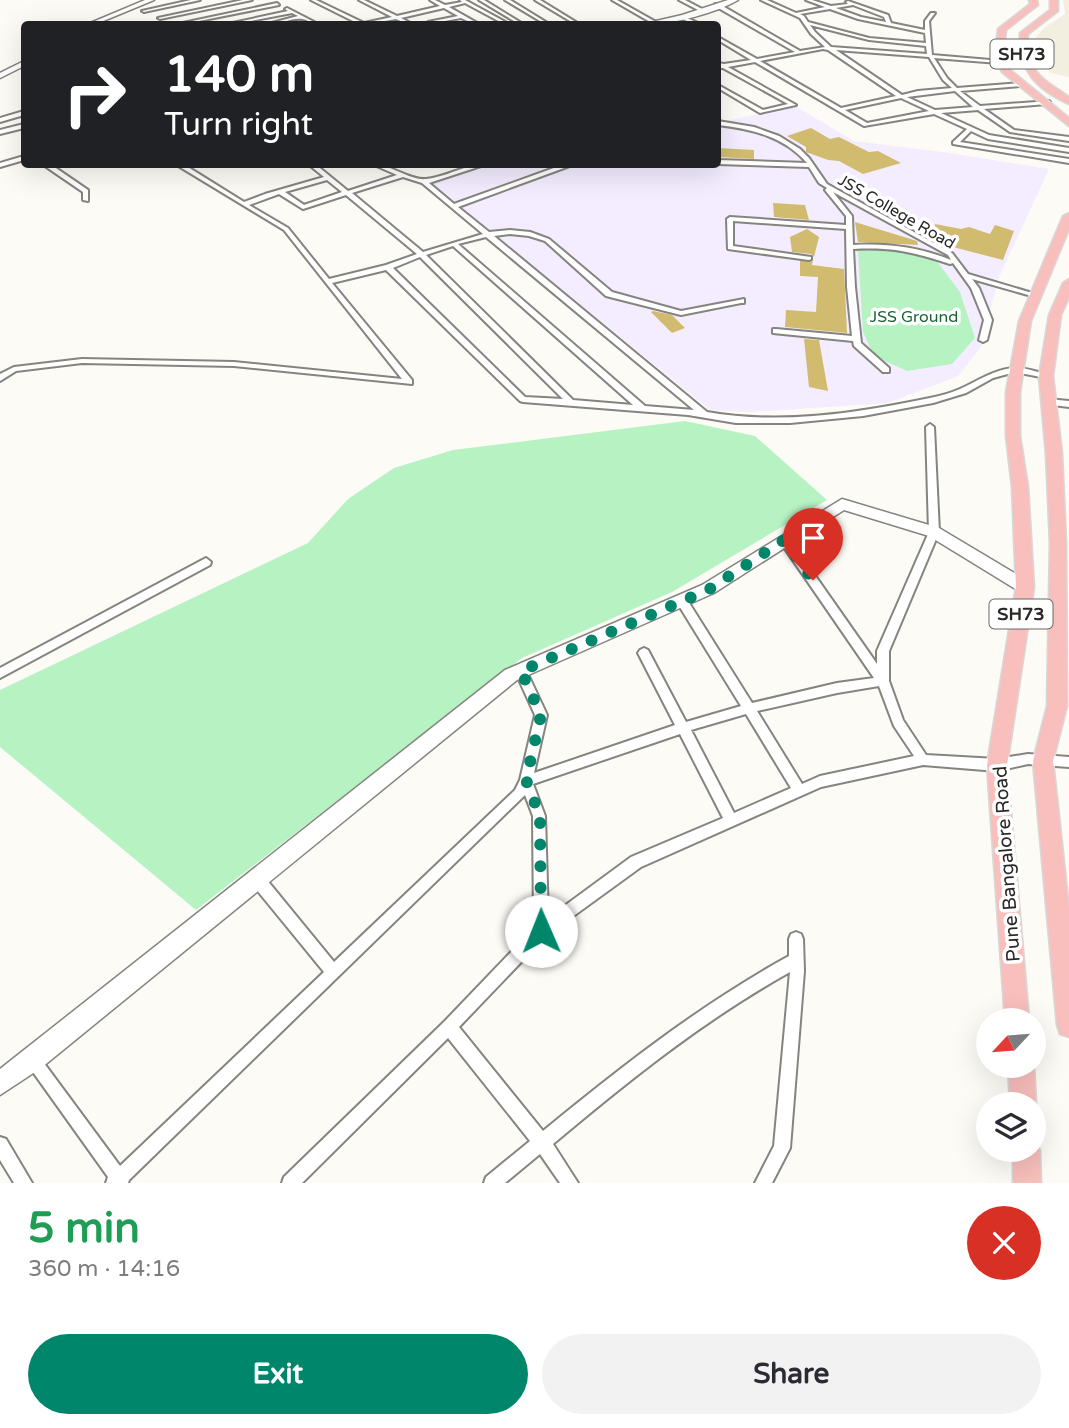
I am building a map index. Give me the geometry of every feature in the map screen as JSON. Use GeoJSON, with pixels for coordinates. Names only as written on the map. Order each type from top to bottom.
{"type":"FeatureCollection","features":[{"type":"Feature","properties":{"kind":"main road","name":"SH73"},"geometry":{"type":"LineString","coordinates":[[1033,0],[1034,5],[1028,12],[1002,29],[999,61],[1020,84],[1047,102],[1069,123]]}},
{"type":"Feature","properties":{"kind":"main road","name":"SH73"},"geometry":{"type":"LineString","coordinates":[[1054,0],[1054,11],[1024,33],[1022,59],[1029,71],[1065,93],[1069,101]]}},
{"type":"Feature","properties":{"kind":"main road","name":"Pune Bangalore Road"},"geometry":{"type":"LineString","coordinates":[[1016,1008],[997,765],[1024,587],[1020,487],[1013,436],[1015,370],[1025,321],[1069,216]]}},
{"type":"Feature","properties":{"kind":"main road","name":"SH73"},"geometry":{"type":"LineString","coordinates":[[1067,294],[1055,315],[1046,376],[1047,402],[1063,503],[1063,701],[1043,761],[1069,1025]]}},
{"type":"Feature","properties":{"kind":"main road"},"geometry":{"type":"LineString","coordinates":[[1026,1162],[1027,1183]]}},
{"type":"Feature","properties":{"kind":"street"},"geometry":{"type":"LineString","coordinates":[[98,21],[151,0]]}},
{"type":"Feature","properties":{"kind":"street"},"geometry":{"type":"LineString","coordinates":[[144,11],[193,0]]}},
{"type":"Feature","properties":{"kind":"street"},"geometry":{"type":"LineString","coordinates":[[160,19],[229,2],[250,0]]}},
{"type":"Feature","properties":{"kind":"street"},"geometry":{"type":"LineString","coordinates":[[269,0],[309,21]]}},
{"type":"Feature","properties":{"kind":"street"},"geometry":{"type":"LineString","coordinates":[[313,0],[360,21]]}},
{"type":"Feature","properties":{"kind":"street"},"geometry":{"type":"LineString","coordinates":[[328,0],[362,21]]}},
{"type":"Feature","properties":{"kind":"street"},"geometry":{"type":"LineString","coordinates":[[361,0],[402,21]]}},
{"type":"Feature","properties":{"kind":"street"},"geometry":{"type":"LineString","coordinates":[[432,0],[471,21]]}},
{"type":"Feature","properties":{"kind":"street"},"geometry":{"type":"LineString","coordinates":[[481,0],[516,21]]}},
{"type":"Feature","properties":{"kind":"street"},"geometry":{"type":"LineString","coordinates":[[507,0],[542,21]]}},
{"type":"Feature","properties":{"kind":"street"},"geometry":{"type":"LineString","coordinates":[[537,0],[572,21]]}},
{"type":"Feature","properties":{"kind":"street"},"geometry":{"type":"LineString","coordinates":[[614,0],[646,21]]}},
{"type":"Feature","properties":{"kind":"street"},"geometry":{"type":"LineString","coordinates":[[681,0],[702,10]]}},
{"type":"Feature","properties":{"kind":"street"},"geometry":{"type":"LineString","coordinates":[[664,21],[735,0]]}},
{"type":"Feature","properties":{"kind":"street"},"geometry":{"type":"LineString","coordinates":[[763,0],[795,14],[830,48],[902,97],[999,140],[1069,150]]}},
{"type":"Feature","properties":{"kind":"street"},"geometry":{"type":"LineString","coordinates":[[808,0],[889,25],[928,32]]}},
{"type":"Feature","properties":{"kind":"street"},"geometry":{"type":"LineString","coordinates":[[843,0],[886,16],[889,25]]}},
{"type":"Feature","properties":{"kind":"street"},"geometry":{"type":"LineString","coordinates":[[380,21],[464,1],[501,20]]}},
{"type":"Feature","properties":{"kind":"street"},"geometry":{"type":"LineString","coordinates":[[195,21],[277,4]]}},
{"type":"Feature","properties":{"kind":"street"},"geometry":{"type":"LineString","coordinates":[[795,14],[853,4]]}},
{"type":"Feature","properties":{"kind":"street"},"geometry":{"type":"LineString","coordinates":[[717,5],[799,51]]}},
{"type":"Feature","properties":{"kind":"street"},"geometry":{"type":"LineString","coordinates":[[134,6],[164,21]]}},
{"type":"Feature","properties":{"kind":"street"},"geometry":{"type":"LineString","coordinates":[[245,21],[291,12]]}},
{"type":"Feature","properties":{"kind":"street"},"geometry":{"type":"LineString","coordinates":[[933,14],[927,21],[929,54],[955,89],[975,107],[1017,133],[1069,139]]}},
{"type":"Feature","properties":{"kind":"street"},"geometry":{"type":"LineString","coordinates":[[439,21],[462,16]]}},
{"type":"Feature","properties":{"kind":"street"},"geometry":{"type":"LineString","coordinates":[[284,21],[302,17]]}},
{"type":"Feature","properties":{"kind":"street"},"geometry":{"type":"LineString","coordinates":[[683,17],[690,21]]}},
{"type":"Feature","properties":{"kind":"street"},"geometry":{"type":"LineString","coordinates":[[807,23],[869,39],[929,45]]}},
{"type":"Feature","properties":{"kind":"street"},"geometry":{"type":"LineString","coordinates":[[721,40],[866,125],[935,112],[1047,102]]}},
{"type":"Feature","properties":{"kind":"street"},"geometry":{"type":"LineString","coordinates":[[721,65],[830,48],[999,61]]}},
{"type":"Feature","properties":{"kind":"street"},"geometry":{"type":"LineString","coordinates":[[0,76],[21,65]]}},
{"type":"Feature","properties":{"kind":"street"},"geometry":{"type":"LineString","coordinates":[[721,66],[793,105],[762,112],[721,88]]}},
{"type":"Feature","properties":{"kind":"street"},"geometry":{"type":"LineString","coordinates":[[838,110],[955,89],[1020,84]]}},
{"type":"Feature","properties":{"kind":"street"},"geometry":{"type":"LineString","coordinates":[[0,120],[21,114]]}},
{"type":"Feature","properties":{"kind":"street","name":"JSS College Road"},"geometry":{"type":"LineString","coordinates":[[721,123],[753,126],[789,145],[810,165],[814,175],[825,185],[950,254],[975,288],[988,320],[983,340]]}},
{"type":"Feature","properties":{"kind":"street"},"geometry":{"type":"LineString","coordinates":[[0,132],[21,127]]}},
{"type":"Feature","properties":{"kind":"street"},"geometry":{"type":"LineString","coordinates":[[970,129],[955,143],[1069,161]]}},
{"type":"Feature","properties":{"kind":"street"},"geometry":{"type":"LineString","coordinates":[[0,165],[21,159]]}},
{"type":"Feature","properties":{"kind":"street"},"geometry":{"type":"LineString","coordinates":[[721,162],[810,165]]}},
{"type":"Feature","properties":{"kind":"street"},"geometry":{"type":"LineString","coordinates":[[51,168],[86,191],[86,200]]}},
{"type":"Feature","properties":{"kind":"street"},"geometry":{"type":"LineString","coordinates":[[0,378],[14,369],[82,361],[234,364],[409,382],[286,229],[184,168]]}},
{"type":"Feature","properties":{"kind":"street"},"geometry":{"type":"LineString","coordinates":[[316,168],[423,255],[571,403]]}},
{"type":"Feature","properties":{"kind":"street"},"geometry":{"type":"LineString","coordinates":[[385,168],[424,182],[705,415]]}},
{"type":"Feature","properties":{"kind":"street"},"geometry":{"type":"LineString","coordinates":[[424,182],[471,168]]}},
{"type":"Feature","properties":{"kind":"street"},"geometry":{"type":"LineString","coordinates":[[454,206],[561,168]]}},
{"type":"Feature","properties":{"kind":"street"},"geometry":{"type":"LineString","coordinates":[[281,192],[303,207],[403,175]]}},
{"type":"Feature","properties":{"kind":"street"},"geometry":{"type":"LineString","coordinates":[[244,205],[328,178]]}},
{"type":"Feature","properties":{"kind":"street"},"geometry":{"type":"LineString","coordinates":[[825,185],[849,216],[851,286],[857,344],[886,370]]}},
{"type":"Feature","properties":{"kind":"street"},"geometry":{"type":"LineString","coordinates":[[808,258],[730,248],[730,219],[850,227]]}},
{"type":"Feature","properties":{"kind":"street"},"geometry":{"type":"LineString","coordinates":[[327,282],[388,267],[488,234],[509,231],[537,234],[578,265],[609,294],[638,303],[681,313],[741,301]]}},
{"type":"Feature","properties":{"kind":"street"},"geometry":{"type":"LineString","coordinates":[[455,245],[642,408]]}},
{"type":"Feature","properties":{"kind":"street"},"geometry":{"type":"LineString","coordinates":[[851,247],[888,245],[929,252],[958,266]]}},
{"type":"Feature","properties":{"kind":"street"},"geometry":{"type":"LineString","coordinates":[[388,267],[523,399],[642,408],[736,420],[790,420],[863,413],[933,400],[963,391],[990,376],[1015,370],[1046,376]]}},
{"type":"Feature","properties":{"kind":"street"},"geometry":{"type":"LineString","coordinates":[[965,275],[1035,295]]}},
{"type":"Feature","properties":{"kind":"street"},"geometry":{"type":"LineString","coordinates":[[776,331],[857,339]]}},
{"type":"Feature","properties":{"kind":"street"},"geometry":{"type":"LineString","coordinates":[[1047,402],[1069,404]]}},
{"type":"Feature","properties":{"kind":"street"},"geometry":{"type":"LineString","coordinates":[[883,681],[883,651],[934,532],[930,427]]}},
{"type":"Feature","properties":{"kind":"street"},"geometry":{"type":"LineString","coordinates":[[0,1083],[33,1060],[511,675],[708,590],[842,504],[934,532],[1024,587]]}},
{"type":"Feature","properties":{"kind":"street"},"geometry":{"type":"LineString","coordinates":[[784,540],[883,681],[898,722],[923,760]]}},
{"type":"Feature","properties":{"kind":"street"},"geometry":{"type":"LineString","coordinates":[[0,673],[206,562]]}},
{"type":"Feature","properties":{"kind":"street"},"geometry":{"type":"LineString","coordinates":[[682,601],[800,791]]}},
{"type":"Feature","properties":{"kind":"street"},"geometry":{"type":"LineString","coordinates":[[645,653],[731,820]]}},
{"type":"Feature","properties":{"kind":"street"},"geometry":{"type":"LineString","coordinates":[[33,1060],[119,1181],[520,794],[526,780],[541,715],[521,671]]}},
{"type":"Feature","properties":{"kind":"street"},"geometry":{"type":"LineString","coordinates":[[526,780],[684,728],[829,688],[883,681]]}},
{"type":"Feature","properties":{"kind":"street"},"geometry":{"type":"LineString","coordinates":[[290,1183],[449,1027],[541,931],[636,862],[820,782],[923,760],[997,765],[1028,759],[1069,762]]}},
{"type":"Feature","properties":{"kind":"street"},"geometry":{"type":"LineString","coordinates":[[526,780],[540,816],[541,931]]}},
{"type":"Feature","properties":{"kind":"street"},"geometry":{"type":"LineString","coordinates":[[257,879],[333,972]]}},
{"type":"Feature","properties":{"kind":"street"},"geometry":{"type":"LineString","coordinates":[[762,1183],[782,1148],[797,960],[796,939]]}},
{"type":"Feature","properties":{"kind":"street"},"geometry":{"type":"LineString","coordinates":[[492,1183],[666,1043],[761,979],[797,960]]}},
{"type":"Feature","properties":{"kind":"street"},"geometry":{"type":"LineString","coordinates":[[449,1027],[542,1143],[570,1183]]}},
{"type":"Feature","properties":{"kind":"street"},"geometry":{"type":"LineString","coordinates":[[0,1145],[24,1183]]}},
{"type":"Feature","properties":{"kind":"shaded area"},"geometry":{"type":"Polygon","coordinates":[[[1063,0],[1069,0],[1069,77],[1051,73],[1041,63],[1033,41],[1044,28],[1065,14],[1063,0]]]}},
{"type":"Feature","properties":{"kind":"shaded area"},"geometry":{"type":"Polygon","coordinates":[[[795,106],[854,141],[1049,169],[998,279],[981,347],[958,376],[888,403],[749,412],[710,410],[427,180],[472,168],[721,168],[721,122],[795,106]]]}},
{"type":"Feature","properties":{"kind":"green space","name":"JSS Ground"},"geometry":{"type":"Polygon","coordinates":[[[894,248],[936,260],[960,292],[975,338],[952,364],[907,371],[874,356],[863,332],[858,251],[894,248]]]}},
{"type":"Feature","properties":{"kind":"green space"},"geometry":{"type":"Polygon","coordinates":[[[685,421],[755,436],[827,500],[672,592],[522,658],[196,910],[0,747],[0,690],[308,543],[348,499],[394,468],[453,450],[685,421]]]}},
{"type":"Feature","properties":{"kind":"building"},"geometry":{"type":"Polygon","coordinates":[[[811,128],[830,139],[839,137],[869,152],[878,151],[901,163],[863,174],[839,161],[806,152],[806,147],[787,136],[811,128]]]}},
{"type":"Feature","properties":{"kind":"building"},"geometry":{"type":"Polygon","coordinates":[[[721,148],[754,150],[754,159],[721,157],[721,148]]]}},
{"type":"Feature","properties":{"kind":"building"},"geometry":{"type":"Polygon","coordinates":[[[773,203],[805,205],[809,220],[774,217],[773,203]]]}},
{"type":"Feature","properties":{"kind":"building"},"geometry":{"type":"Polygon","coordinates":[[[855,222],[917,241],[918,245],[858,242],[855,222]]]}},
{"type":"Feature","properties":{"kind":"building"},"geometry":{"type":"Polygon","coordinates":[[[935,224],[961,229],[969,227],[990,234],[995,225],[1014,231],[1003,260],[949,246],[951,235],[934,231],[935,224]]]}},
{"type":"Feature","properties":{"kind":"building"},"geometry":{"type":"Polygon","coordinates":[[[807,229],[819,237],[814,257],[811,254],[792,252],[790,237],[807,229]]]}},
{"type":"Feature","properties":{"kind":"building"},"geometry":{"type":"Polygon","coordinates":[[[813,260],[812,265],[844,269],[847,333],[785,327],[786,310],[816,312],[818,277],[800,276],[800,261],[813,260]]]}},
{"type":"Feature","properties":{"kind":"building"},"geometry":{"type":"Polygon","coordinates":[[[651,312],[672,315],[685,328],[672,333],[651,312]]]}},
{"type":"Feature","properties":{"kind":"building"},"geometry":{"type":"Polygon","coordinates":[[[804,339],[819,340],[828,391],[809,387],[804,339]]]}},
{"type":"Feature","properties":{"kind":"route"},"geometry":{"type":"LineString","coordinates":[[541,931],[540,816],[526,780],[541,715],[521,671],[708,590],[784,540],[813,580]]}}]}
